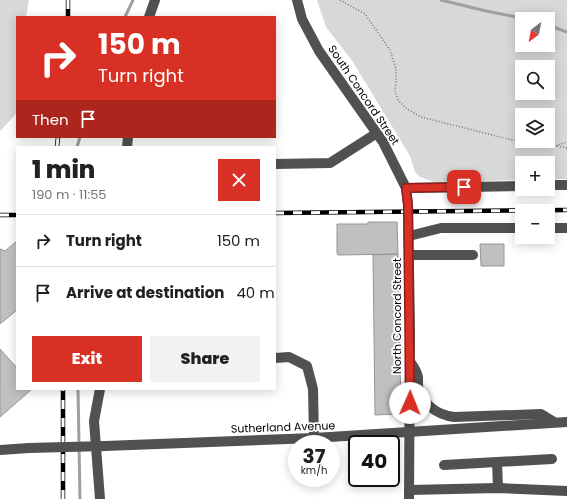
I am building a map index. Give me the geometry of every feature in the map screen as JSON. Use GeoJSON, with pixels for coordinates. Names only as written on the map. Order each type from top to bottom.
{"type":"FeatureCollection","features":[{"type":"Feature","properties":{"kind":"street"},"geometry":{"type":"LineString","coordinates":[[149,16],[155,0]]}},
{"type":"Feature","properties":{"kind":"street","name":"South Concord Street"},"geometry":{"type":"LineString","coordinates":[[297,0],[302,19],[319,51],[383,142],[406,188],[408,205]]}},
{"type":"Feature","properties":{"kind":"street"},"geometry":{"type":"LineString","coordinates":[[276,164],[330,163],[377,133]]}},
{"type":"Feature","properties":{"kind":"street"},"geometry":{"type":"LineString","coordinates":[[555,185],[567,185]]}},
{"type":"Feature","properties":{"kind":"street"},"geometry":{"type":"LineString","coordinates":[[406,188],[515,186]]}},
{"type":"Feature","properties":{"kind":"street","name":"North Concord Street"},"geometry":{"type":"LineString","coordinates":[[408,205],[410,360],[409,495]]}},
{"type":"Feature","properties":{"kind":"street"},"geometry":{"type":"LineString","coordinates":[[409,236],[441,228],[515,228]]}},
{"type":"Feature","properties":{"kind":"street"},"geometry":{"type":"LineString","coordinates":[[555,228],[567,228]]}},
{"type":"Feature","properties":{"kind":"street"},"geometry":{"type":"LineString","coordinates":[[409,255],[473,255]]}},
{"type":"Feature","properties":{"kind":"street"},"geometry":{"type":"LineString","coordinates":[[276,358],[289,358],[307,366],[313,389],[314,435]]}},
{"type":"Feature","properties":{"kind":"street"},"geometry":{"type":"LineString","coordinates":[[410,360],[418,375],[418,386],[422,396],[430,406],[441,414],[454,417],[541,414],[554,422]]}},
{"type":"Feature","properties":{"kind":"street"},"geometry":{"type":"LineString","coordinates":[[100,390],[94,421],[100,499]]}},
{"type":"Feature","properties":{"kind":"street","name":"Sutherland Avenue"},"geometry":{"type":"LineString","coordinates":[[340,436],[567,422]]}},
{"type":"Feature","properties":{"kind":"street","name":"Sutherland Avenue"},"geometry":{"type":"LineString","coordinates":[[0,450],[288,439]]}},
{"type":"Feature","properties":{"kind":"street"},"geometry":{"type":"LineString","coordinates":[[444,465],[552,459]]}},
{"type":"Feature","properties":{"kind":"street"},"geometry":{"type":"LineString","coordinates":[[497,462],[498,488]]}},
{"type":"Feature","properties":{"kind":"street"},"geometry":{"type":"LineString","coordinates":[[485,488],[491,484],[498,475]]}},
{"type":"Feature","properties":{"kind":"street"},"geometry":{"type":"LineString","coordinates":[[409,495],[485,488],[567,491]]}},
{"type":"Feature","properties":{"kind":"path"},"geometry":{"type":"LineString","coordinates":[[340,0],[365,14],[390,50],[396,69],[395,91],[398,100],[407,109],[421,117],[515,140]]}},
{"type":"Feature","properties":{"kind":"path"},"geometry":{"type":"LineString","coordinates":[[555,146],[567,142]]}},
{"type":"Feature","properties":{"kind":"path"},"geometry":{"type":"LineString","coordinates":[[555,146],[567,148]]}},
{"type":"Feature","properties":{"kind":"shaded area"},"geometry":{"type":"Polygon","coordinates":[[[0,0],[29,0],[26,16],[16,16],[16,114],[0,131],[0,0]]]}},
{"type":"Feature","properties":{"kind":"shaded area"},"geometry":{"type":"Polygon","coordinates":[[[317,0],[567,0],[567,179],[555,179],[555,156],[515,156],[515,180],[434,182],[420,177],[415,172],[410,156],[353,62],[326,27],[317,0]]]}},
{"type":"Feature","properties":{"kind":"building"},"geometry":{"type":"Polygon","coordinates":[[[368,222],[397,222],[398,254],[338,255],[337,224],[368,224],[368,222]]]}},
{"type":"Feature","properties":{"kind":"building"},"geometry":{"type":"Polygon","coordinates":[[[16,242],[16,311],[0,324],[0,249],[5,251],[16,242]]]}},
{"type":"Feature","properties":{"kind":"building"},"geometry":{"type":"Polygon","coordinates":[[[480,244],[504,244],[504,266],[481,266],[480,244]]]}},
{"type":"Feature","properties":{"kind":"building"},"geometry":{"type":"Polygon","coordinates":[[[398,254],[401,413],[375,415],[373,255],[398,254]]]}},
{"type":"Feature","properties":{"kind":"building"},"geometry":{"type":"Polygon","coordinates":[[[0,349],[16,367],[16,390],[31,390],[0,417],[0,349]]]}},
{"type":"Feature","properties":{"kind":"waterway"},"geometry":{"type":"LineString","coordinates":[[125,16],[133,0]]}},
{"type":"Feature","properties":{"kind":"waterway"},"geometry":{"type":"LineString","coordinates":[[441,0],[515,17]]}},
{"type":"Feature","properties":{"kind":"waterway"},"geometry":{"type":"LineString","coordinates":[[555,28],[567,32]]}},
{"type":"Feature","properties":{"kind":"waterway"},"geometry":{"type":"LineString","coordinates":[[77,146],[80,138]]}},
{"type":"Feature","properties":{"kind":"waterway"},"geometry":{"type":"LineString","coordinates":[[78,390],[80,499]]}},
{"type":"Feature","properties":{"kind":"railway"},"geometry":{"type":"LineString","coordinates":[[68,0],[68,16]]}},
{"type":"Feature","properties":{"kind":"railway"},"geometry":{"type":"LineString","coordinates":[[57,146],[58,138]]}},
{"type":"Feature","properties":{"kind":"railway"},"geometry":{"type":"LineString","coordinates":[[276,213],[567,210]]}},
{"type":"Feature","properties":{"kind":"railway"},"geometry":{"type":"LineString","coordinates":[[0,215],[16,215]]}},
{"type":"Feature","properties":{"kind":"railway"},"geometry":{"type":"LineString","coordinates":[[63,390],[63,499]]}},
{"type":"Feature","properties":{"kind":"route"},"geometry":{"type":"LineString","coordinates":[[410,403],[408,205],[406,188],[464,187]]}}]}
